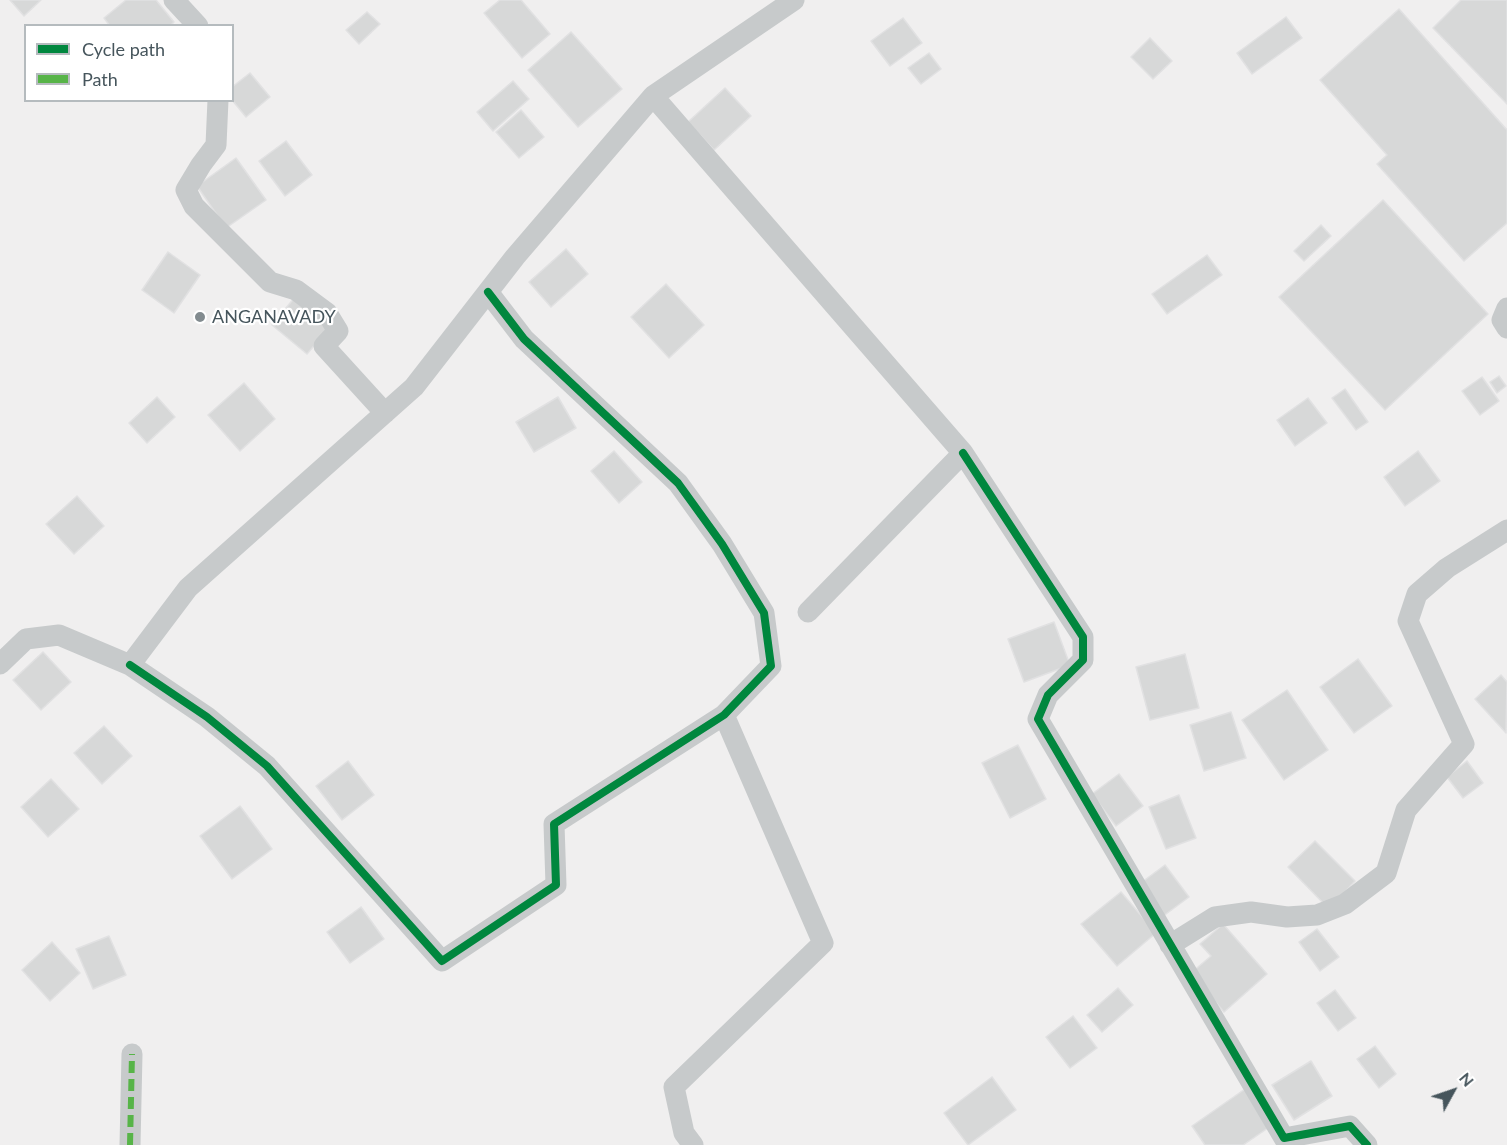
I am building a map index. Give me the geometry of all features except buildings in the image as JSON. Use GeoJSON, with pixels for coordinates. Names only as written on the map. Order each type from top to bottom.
{"type":"FeatureCollection","features":[{"type":"Feature","properties":{"kind":"street"},"geometry":{"type":"LineString","coordinates":[[174,0],[196,24]]}},
{"type":"Feature","properties":{"kind":"street"},"geometry":{"type":"LineString","coordinates":[[130,665],[188,588],[414,387],[488,292],[653,96],[794,0]]}},
{"type":"Feature","properties":{"kind":"street"},"geometry":{"type":"LineString","coordinates":[[653,96],[963,453],[1083,637],[1083,660],[1048,695],[1038,718],[1284,1138],[1350,1126],[1367,1145]]}},
{"type":"Feature","properties":{"kind":"street"},"geometry":{"type":"LineString","coordinates":[[218,102],[216,146],[186,190],[194,206],[270,282],[296,290],[327,313],[338,331],[324,346],[385,413]]}},
{"type":"Feature","properties":{"kind":"street"},"geometry":{"type":"LineString","coordinates":[[0,664],[26,639],[58,635],[130,665],[207,717],[267,766],[442,961],[556,885],[554,824],[724,715],[771,666],[764,613],[722,544],[678,483],[524,339],[488,292]]}},
{"type":"Feature","properties":{"kind":"street"},"geometry":{"type":"LineString","coordinates":[[1507,308],[1502,320],[1507,328]]}},
{"type":"Feature","properties":{"kind":"street"},"geometry":{"type":"LineString","coordinates":[[808,612],[963,453]]}},
{"type":"Feature","properties":{"kind":"street"},"geometry":{"type":"LineString","coordinates":[[1170,945],[1215,917],[1251,912],[1287,917],[1317,915],[1345,904],[1386,873],[1406,810],[1464,744],[1408,621],[1417,594],[1447,568],[1507,530]]}},
{"type":"Feature","properties":{"kind":"street"},"geometry":{"type":"LineString","coordinates":[[693,1145],[684,1133],[674,1087],[823,943],[724,715]]}},
{"type":"Feature","properties":{"kind":"street"},"geometry":{"type":"LineString","coordinates":[[130,1145],[132,1054]]}},
{"type":"Feature","properties":{"kind":"marked path"},"geometry":{"type":"LineString","coordinates":[[130,1145],[132,1054]]}},
{"type":"Feature","properties":{"kind":"cycle path"},"geometry":{"type":"LineString","coordinates":[[130,665],[207,717],[267,766],[442,961],[556,885],[554,824],[724,715],[771,666],[764,613],[722,544],[678,483],[524,339],[488,292]]}},
{"type":"Feature","properties":{"kind":"cycle path"},"geometry":{"type":"LineString","coordinates":[[963,453],[1083,637],[1083,660],[1048,695],[1038,719],[1284,1138],[1350,1126],[1367,1145]]}},
{"type":"Feature","properties":{"kind":"place","name":"ANGANAVADY"},"geometry":{"type":"Point","coordinates":[200,317]}}]}
